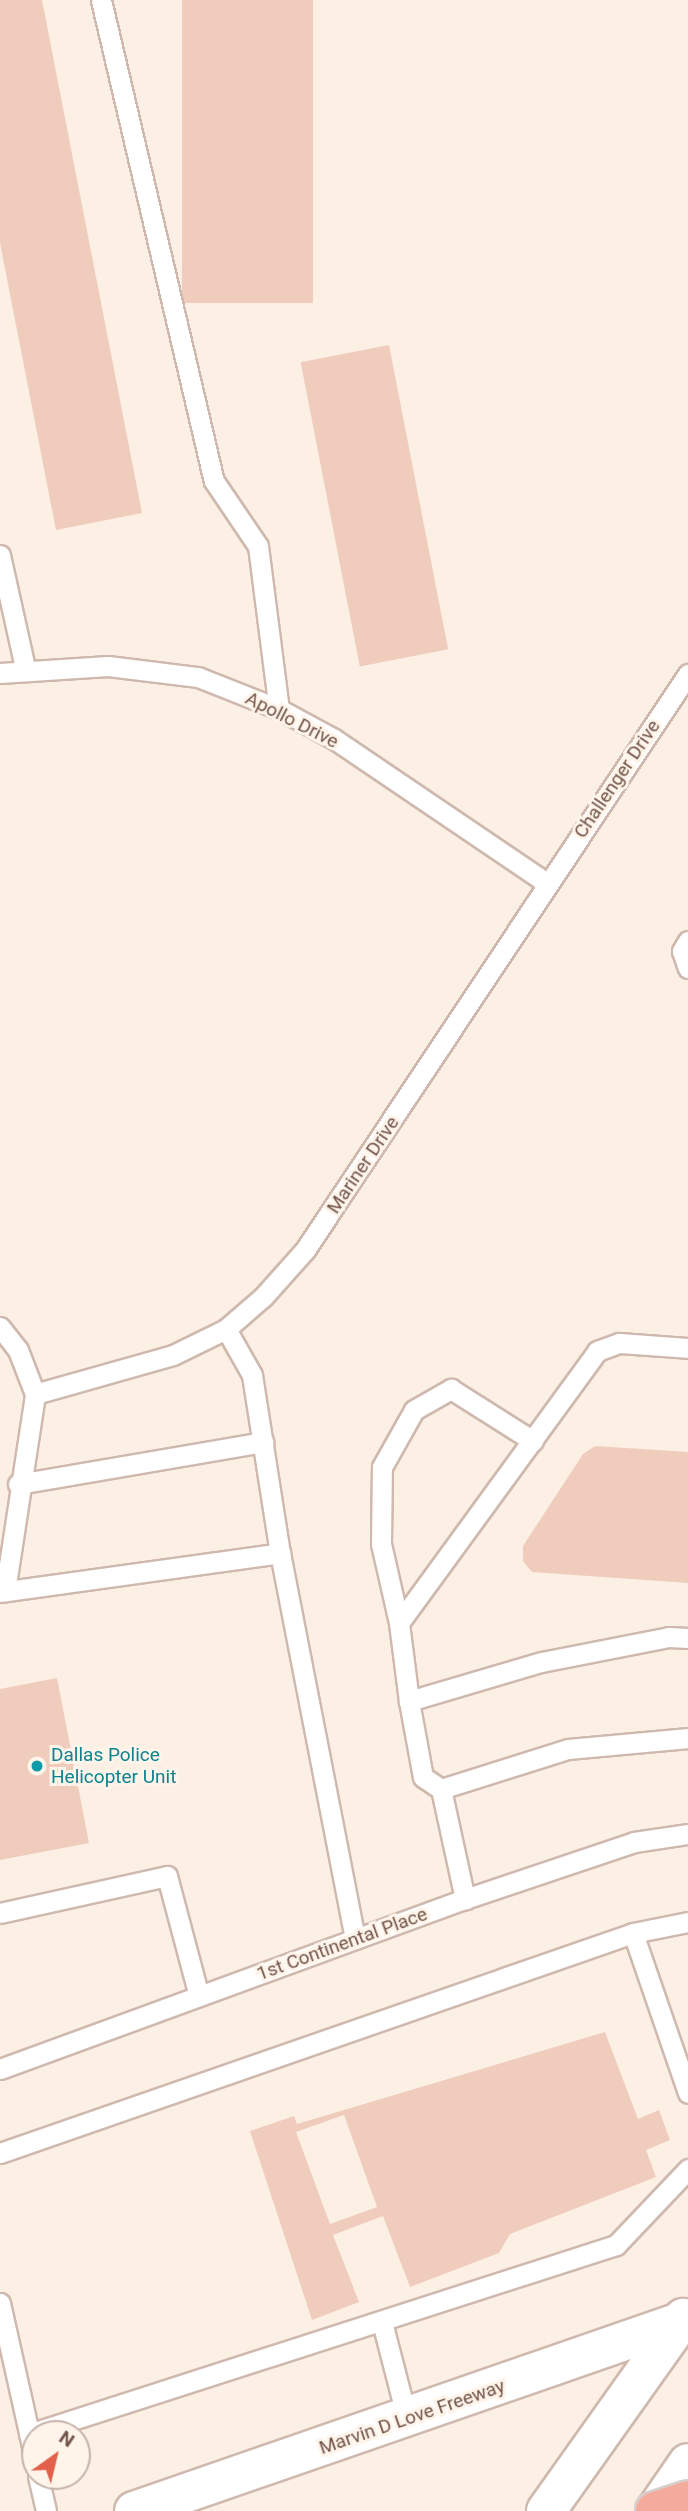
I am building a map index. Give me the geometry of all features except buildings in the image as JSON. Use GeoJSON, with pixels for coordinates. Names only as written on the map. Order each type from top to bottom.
{"type":"FeatureCollection","features":[{"type":"Feature","properties":{"kind":"highway"},"geometry":{"type":"LineString","coordinates":[[655,2511],[688,2500]]}},
{"type":"Feature","properties":{"kind":"main road","name":"Marvin D Love Freeway"},"geometry":{"type":"LineString","coordinates":[[134,2511],[407,2419],[685,2317]]}},
{"type":"Feature","properties":{"kind":"main road"},"geometry":{"type":"LineString","coordinates":[[546,2511],[685,2317]]}},
{"type":"Feature","properties":{"kind":"main road"},"geometry":{"type":"LineString","coordinates":[[655,2511],[688,2463]]}},
{"type":"Feature","properties":{"kind":"lane"},"geometry":{"type":"LineString","coordinates":[[101,0],[214,481],[258,546],[279,709]]}},
{"type":"Feature","properties":{"kind":"lane"},"geometry":{"type":"LineString","coordinates":[[0,555],[25,668]]}},
{"type":"Feature","properties":{"kind":"lane","name":"Apollo Drive"},"geometry":{"type":"LineString","coordinates":[[0,673],[25,668],[108,666],[198,677],[279,709],[334,739],[547,883]]}},
{"type":"Feature","properties":{"kind":"lane","name":"Challenger Drive"},"geometry":{"type":"LineString","coordinates":[[547,883],[688,674]]}},
{"type":"Feature","properties":{"kind":"lane","name":"Mariner Drive"},"geometry":{"type":"LineString","coordinates":[[35,1394],[173,1355],[226,1329],[263,1297],[305,1250],[547,883]]}},
{"type":"Feature","properties":{"kind":"lane"},"geometry":{"type":"LineString","coordinates":[[688,941],[682,951],[688,968]]}},
{"type":"Feature","properties":{"kind":"lane"},"geometry":{"type":"LineString","coordinates":[[0,1327],[18,1350],[35,1394],[18,1484],[3,1591],[280,1553]]}},
{"type":"Feature","properties":{"kind":"lane"},"geometry":{"type":"LineString","coordinates":[[226,1329],[252,1375],[280,1553],[355,1939]]}},
{"type":"Feature","properties":{"kind":"lane"},"geometry":{"type":"LineString","coordinates":[[398,1623],[597,1351],[619,1343],[688,1348]]}},
{"type":"Feature","properties":{"kind":"lane"},"geometry":{"type":"LineString","coordinates":[[465,1899],[441,1789],[423,1777],[382,1544],[382,1467],[414,1410],[452,1389],[533,1441]]}},
{"type":"Feature","properties":{"kind":"lane"},"geometry":{"type":"LineString","coordinates":[[18,1484],[263,1442]]}},
{"type":"Feature","properties":{"kind":"lane"},"geometry":{"type":"LineString","coordinates":[[409,1702],[541,1662],[669,1637],[688,1638]]}},
{"type":"Feature","properties":{"kind":"lane"},"geometry":{"type":"LineString","coordinates":[[441,1789],[569,1749],[688,1738]]}},
{"type":"Feature","properties":{"kind":"lane","name":"1st Continental Place"},"geometry":{"type":"LineString","coordinates":[[0,2069],[465,1899],[634,1842],[688,1834]]}},
{"type":"Feature","properties":{"kind":"lane"},"geometry":{"type":"LineString","coordinates":[[0,1913],[167,1875],[199,1996]]}},
{"type":"Feature","properties":{"kind":"lane"},"geometry":{"type":"LineString","coordinates":[[0,2153],[633,1933],[688,1922]]}},
{"type":"Feature","properties":{"kind":"lane"},"geometry":{"type":"LineString","coordinates":[[633,1933],[688,2093]]}},
{"type":"Feature","properties":{"kind":"lane"},"geometry":{"type":"LineString","coordinates":[[73,2420],[616,2245],[688,2169]]}},
{"type":"Feature","properties":{"kind":"lane"},"geometry":{"type":"LineString","coordinates":[[0,2303],[26,2420]]}},
{"type":"Feature","properties":{"kind":"lane"},"geometry":{"type":"LineString","coordinates":[[382,2322],[407,2419]]}},
{"type":"Feature","properties":{"kind":"lane"},"geometry":{"type":"LineString","coordinates":[[41,2490],[46,2511]]}},
{"type":"Feature","properties":{"kind":"place","name":"Dallas Police Helicopter Unit"},"geometry":{"type":"Point","coordinates":[37,1766]}}]}
